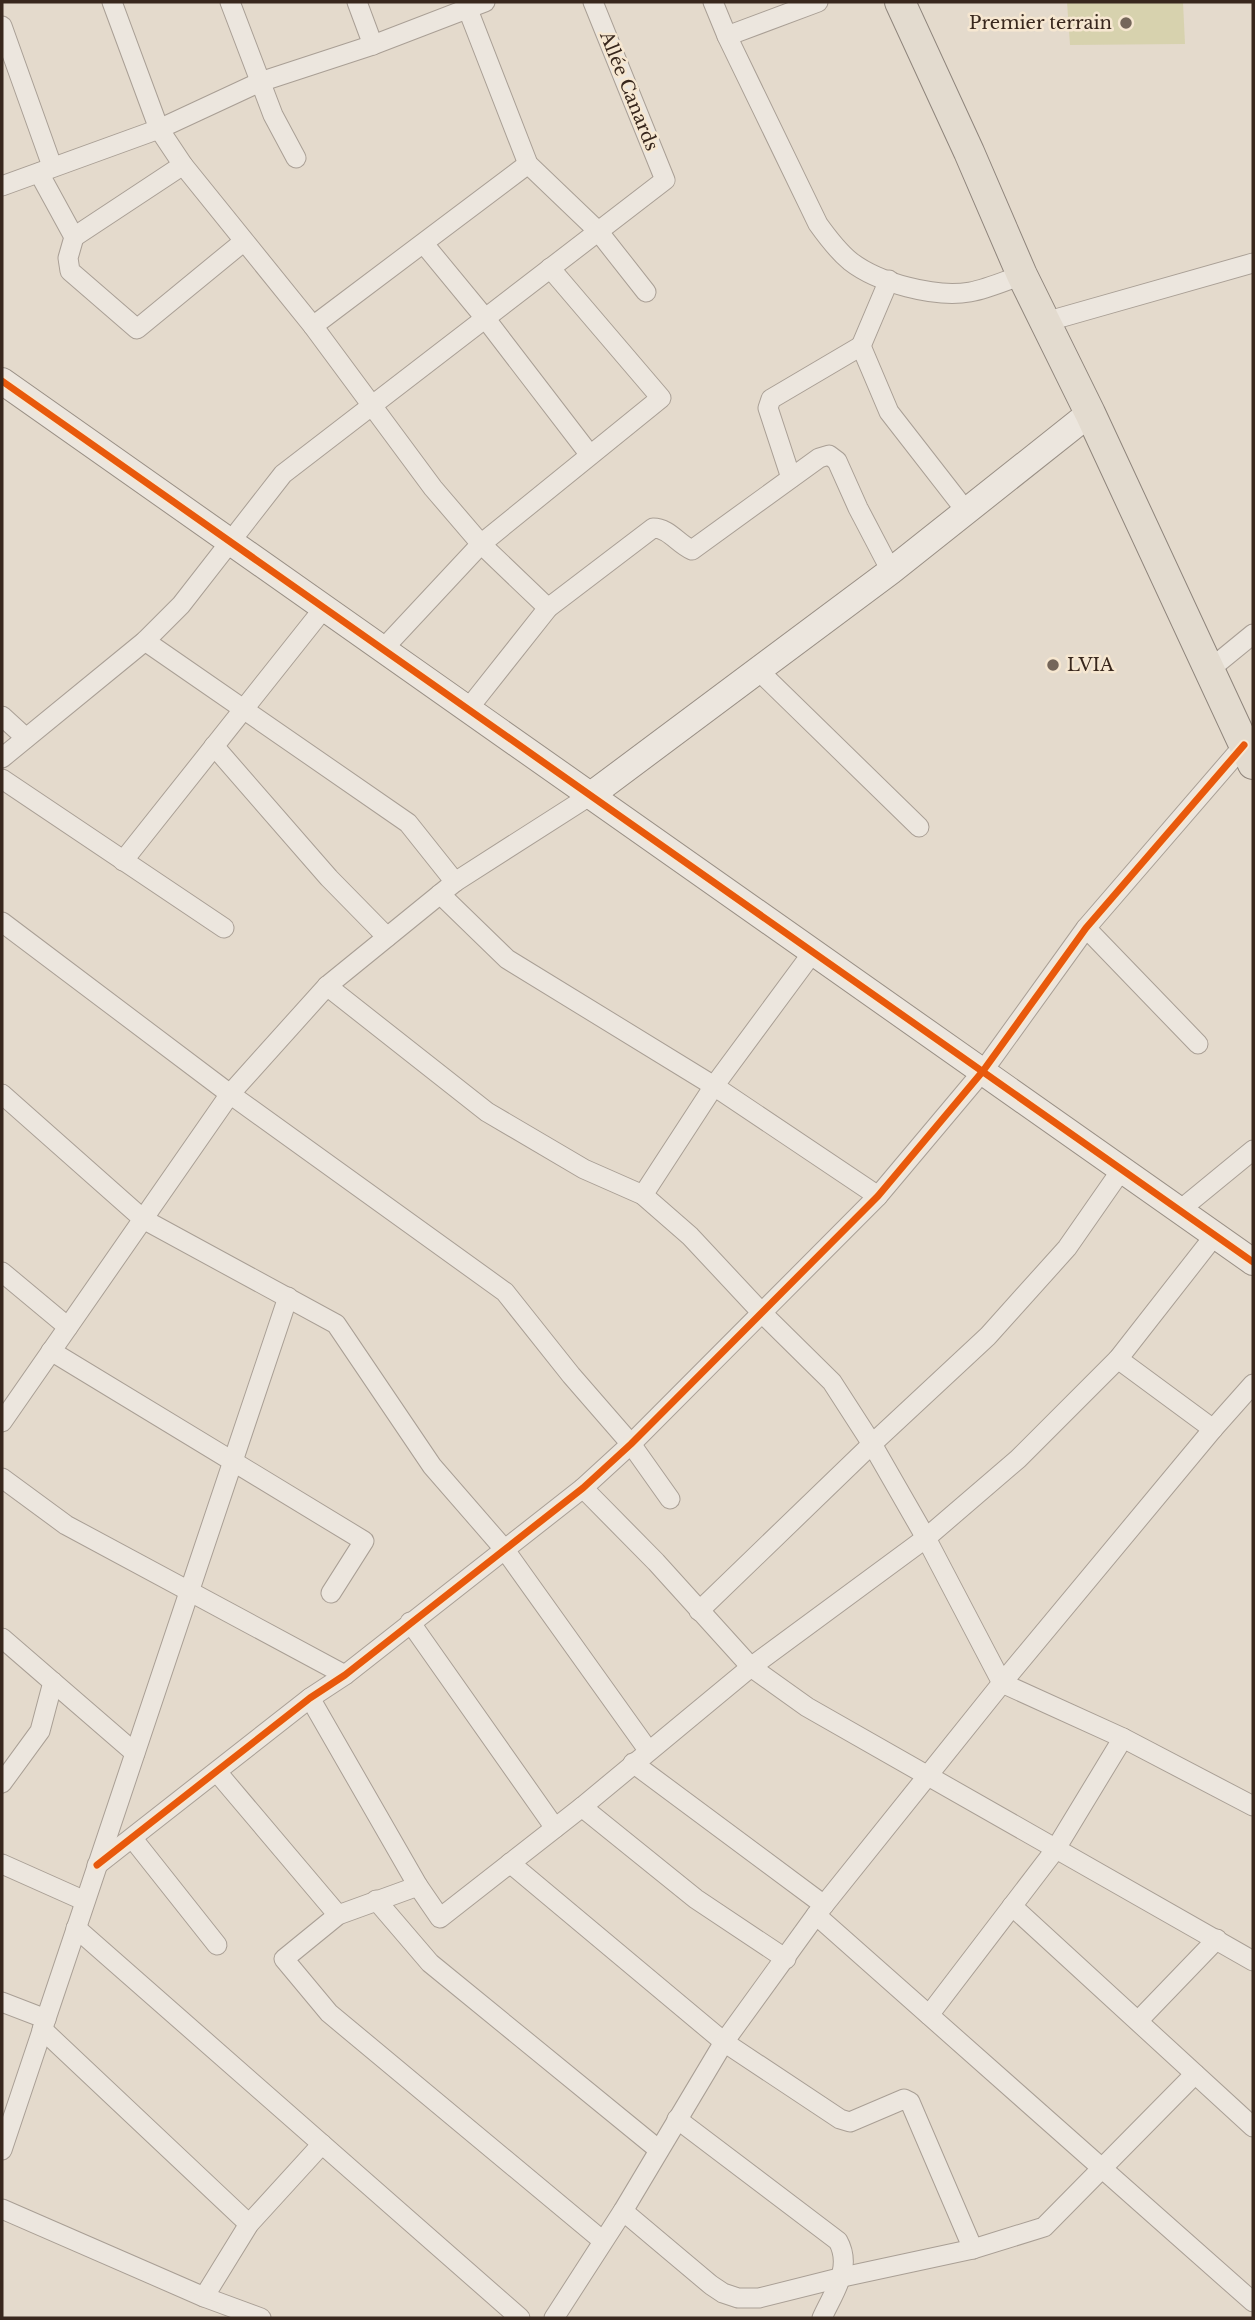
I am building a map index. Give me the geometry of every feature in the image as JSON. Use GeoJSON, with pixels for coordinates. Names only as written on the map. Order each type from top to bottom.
{"type":"FeatureCollection","features":[{"type":"Feature","properties":{"kind":"main road"},"geometry":{"type":"LineString","coordinates":[[900,2],[970,152],[1022,275],[1090,413],[1248,754]]}},
{"type":"Feature","properties":{"kind":"street"},"geometry":{"type":"LineString","coordinates":[[113,2],[159,129],[183,165],[313,326],[433,488],[481,544],[548,608]]}},
{"type":"Feature","properties":{"kind":"street"},"geometry":{"type":"LineString","coordinates":[[230,2],[273,115],[296,158]]}},
{"type":"Feature","properties":{"kind":"street"},"geometry":{"type":"LineString","coordinates":[[357,2],[373,45]]}},
{"type":"Feature","properties":{"kind":"street","name":"Allée Canards"},"geometry":{"type":"LineString","coordinates":[[593,2],[664,180],[598,231]]}},
{"type":"Feature","properties":{"kind":"street"},"geometry":{"type":"LineString","coordinates":[[713,2],[818,224],[833,244],[852,262],[875,276],[946,294],[972,292],[1022,275]]}},
{"type":"Feature","properties":{"kind":"street"},"geometry":{"type":"LineString","coordinates":[[727,36],[818,2]]}},
{"type":"Feature","properties":{"kind":"street"},"geometry":{"type":"LineString","coordinates":[[2,186],[159,129],[260,82],[373,45],[473,4],[528,164],[598,231],[646,292]]}},
{"type":"Feature","properties":{"kind":"street"},"geometry":{"type":"LineString","coordinates":[[2,26],[46,169],[74,237],[68,258],[70,271],[137,329],[243,242]]}},
{"type":"Feature","properties":{"kind":"street"},"geometry":{"type":"LineString","coordinates":[[313,326],[528,164]]}},
{"type":"Feature","properties":{"kind":"street"},"geometry":{"type":"LineString","coordinates":[[74,237],[183,165]]}},
{"type":"Feature","properties":{"kind":"street"},"geometry":{"type":"LineString","coordinates":[[2,758],[145,641],[181,605],[283,474],[598,231]]}},
{"type":"Feature","properties":{"kind":"street"},"geometry":{"type":"LineString","coordinates":[[424,244],[485,318],[590,455]]}},
{"type":"Feature","properties":{"kind":"street"},"geometry":{"type":"LineString","coordinates":[[1045,322],[1253,263]]}},
{"type":"Feature","properties":{"kind":"street"},"geometry":{"type":"LineString","coordinates":[[383,649],[481,544],[661,398],[550,268]]}},
{"type":"Feature","properties":{"kind":"street"},"geometry":{"type":"LineString","coordinates":[[790,478],[768,408],[771,399],[861,346],[889,280]]}},
{"type":"Feature","properties":{"kind":"street"},"geometry":{"type":"LineString","coordinates":[[861,346],[889,412],[966,511]]}},
{"type":"Feature","properties":{"kind":"street"},"geometry":{"type":"LineString","coordinates":[[2,381],[1253,1262]]}},
{"type":"Feature","properties":{"kind":"street"},"geometry":{"type":"LineString","coordinates":[[2,1422],[230,1094],[327,986],[447,888],[591,796],[759,671],[891,571],[1090,413]]}},
{"type":"Feature","properties":{"kind":"street"},"geometry":{"type":"LineString","coordinates":[[468,709],[548,608],[653,528],[669,533],[682,546],[692,550],[819,458],[829,455],[837,461],[891,571]]}},
{"type":"Feature","properties":{"kind":"street"},"geometry":{"type":"LineString","coordinates":[[123,860],[324,608]]}},
{"type":"Feature","properties":{"kind":"street"},"geometry":{"type":"LineString","coordinates":[[1209,670],[1253,634]]}},
{"type":"Feature","properties":{"kind":"street"},"geometry":{"type":"LineString","coordinates":[[145,641],[408,823],[447,888],[507,958],[714,1086],[878,1196]]}},
{"type":"Feature","properties":{"kind":"street"},"geometry":{"type":"LineString","coordinates":[[759,671],[919,827]]}},
{"type":"Feature","properties":{"kind":"street"},"geometry":{"type":"LineString","coordinates":[[2,716],[26,738]]}},
{"type":"Feature","properties":{"kind":"street"},"geometry":{"type":"LineString","coordinates":[[214,746],[329,878],[387,937]]}},
{"type":"Feature","properties":{"kind":"street"},"geometry":{"type":"LineString","coordinates":[[97,1865],[505,1550],[583,1488],[631,1444],[878,1196],[983,1071],[1086,929],[1248,754]]}},
{"type":"Feature","properties":{"kind":"street"},"geometry":{"type":"LineString","coordinates":[[2,779],[224,928]]}},
{"type":"Feature","properties":{"kind":"street"},"geometry":{"type":"LineString","coordinates":[[2,922],[230,1094],[505,1292],[631,1444],[670,1499]]}},
{"type":"Feature","properties":{"kind":"street"},"geometry":{"type":"LineString","coordinates":[[1086,929],[1198,1044]]}},
{"type":"Feature","properties":{"kind":"street"},"geometry":{"type":"LineString","coordinates":[[643,1195],[714,1086],[813,952]]}},
{"type":"Feature","properties":{"kind":"street"},"geometry":{"type":"LineString","coordinates":[[327,986],[487,1112],[584,1169],[643,1195],[690,1236],[832,1382],[872,1444],[926,1538],[1002,1683],[1122,1738],[1253,1806]]}},
{"type":"Feature","properties":{"kind":"street"},"geometry":{"type":"LineString","coordinates":[[2,1094],[143,1219],[336,1324],[432,1466],[505,1550],[649,1750]]}},
{"type":"Feature","properties":{"kind":"street"},"geometry":{"type":"LineString","coordinates":[[1180,1210],[1253,1150]]}},
{"type":"Feature","properties":{"kind":"street"},"geometry":{"type":"LineString","coordinates":[[698,1611],[988,1336],[1068,1248],[1122,1169]]}},
{"type":"Feature","properties":{"kind":"street"},"geometry":{"type":"LineString","coordinates":[[310,1698],[418,1886],[440,1918],[582,1807],[751,1667],[926,1538],[1018,1459],[1118,1359],[1215,1235]]}},
{"type":"Feature","properties":{"kind":"street"},"geometry":{"type":"LineString","coordinates":[[2,1272],[68,1327]]}},
{"type":"Feature","properties":{"kind":"street"},"geometry":{"type":"LineString","coordinates":[[4,2138],[288,1297]]}},
{"type":"Feature","properties":{"kind":"street"},"geometry":{"type":"LineString","coordinates":[[51,1351],[364,1541],[331,1593]]}},
{"type":"Feature","properties":{"kind":"street"},"geometry":{"type":"LineString","coordinates":[[1118,1359],[1213,1429]]}},
{"type":"Feature","properties":{"kind":"street"},"geometry":{"type":"LineString","coordinates":[[554,2318],[623,2211],[724,2042],[820,1910],[1002,1683],[1253,1384]]}},
{"type":"Feature","properties":{"kind":"street"},"geometry":{"type":"LineString","coordinates":[[2,1478],[65,1525],[345,1675]]}},
{"type":"Feature","properties":{"kind":"street"},"geometry":{"type":"LineString","coordinates":[[583,1488],[656,1562],[751,1667],[807,1707],[1253,1961]]}},
{"type":"Feature","properties":{"kind":"street"},"geometry":{"type":"LineString","coordinates":[[410,1622],[555,1828]]}},
{"type":"Feature","properties":{"kind":"street"},"geometry":{"type":"LineString","coordinates":[[2,1638],[135,1753]]}},
{"type":"Feature","properties":{"kind":"street"},"geometry":{"type":"LineString","coordinates":[[2,1783],[40,1731],[53,1682]]}},
{"type":"Feature","properties":{"kind":"street"},"geometry":{"type":"LineString","coordinates":[[929,2015],[1055,1850],[1122,1738]]}},
{"type":"Feature","properties":{"kind":"street"},"geometry":{"type":"LineString","coordinates":[[633,1763],[820,1910],[929,2015],[1253,2302]]}},
{"type":"Feature","properties":{"kind":"street"},"geometry":{"type":"LineString","coordinates":[[217,1772],[338,1914]]}},
{"type":"Feature","properties":{"kind":"street"},"geometry":{"type":"LineString","coordinates":[[582,1807],[696,1899],[786,1959]]}},
{"type":"Feature","properties":{"kind":"street"},"geometry":{"type":"LineString","coordinates":[[133,1839],[217,1945]]}},
{"type":"Feature","properties":{"kind":"street"},"geometry":{"type":"LineString","coordinates":[[510,1863],[724,2042],[840,2119],[850,2122],[900,2100],[910,2102],[973,2249]]}},
{"type":"Feature","properties":{"kind":"street"},"geometry":{"type":"LineString","coordinates":[[2,1864],[85,1901]]}},
{"type":"Feature","properties":{"kind":"street"},"geometry":{"type":"LineString","coordinates":[[418,1886],[338,1914],[284,1959],[329,2013],[603,2241]]}},
{"type":"Feature","properties":{"kind":"street"},"geometry":{"type":"LineString","coordinates":[[376,1900],[430,1963],[659,2150]]}},
{"type":"Feature","properties":{"kind":"street"},"geometry":{"type":"LineString","coordinates":[[1012,1906],[1253,2127]]}},
{"type":"Feature","properties":{"kind":"street"},"geometry":{"type":"LineString","coordinates":[[76,1928],[520,2318]]}},
{"type":"Feature","properties":{"kind":"street"},"geometry":{"type":"LineString","coordinates":[[1138,2021],[1217,1939]]}},
{"type":"Feature","properties":{"kind":"street"},"geometry":{"type":"LineString","coordinates":[[2,2002],[44,2024],[249,2224]]}},
{"type":"Feature","properties":{"kind":"street"},"geometry":{"type":"LineString","coordinates":[[623,2211],[712,2285],[723,2293],[738,2298],[759,2298],[973,2249],[1044,2227],[1195,2074]]}},
{"type":"Feature","properties":{"kind":"street"},"geometry":{"type":"LineString","coordinates":[[677,2119],[838,2241],[843,2250],[843,2277],[822,2318]]}},
{"type":"Feature","properties":{"kind":"street"},"geometry":{"type":"LineString","coordinates":[[204,2297],[249,2224],[322,2144]]}},
{"type":"Feature","properties":{"kind":"street"},"geometry":{"type":"LineString","coordinates":[[2,2208],[204,2297],[261,2318]]}},
{"type":"Feature","properties":{"kind":"shaded area","name":"Premier terrain"},"geometry":{"type":"Polygon","coordinates":[[[1067,2],[1183,2],[1185,44],[1070,45],[1067,2]]]}},
{"type":"Feature","properties":{"kind":"cycle path"},"geometry":{"type":"LineString","coordinates":[[2,381],[1253,1262]]}},
{"type":"Feature","properties":{"kind":"cycle path"},"geometry":{"type":"LineString","coordinates":[[97,1865],[583,1488],[631,1444],[878,1196],[983,1071],[1086,928],[1244,745]]}},
{"type":"Feature","properties":{"kind":"place","name":"Premier terrain"},"geometry":{"type":"Point","coordinates":[1126,23]}},
{"type":"Feature","properties":{"kind":"place","name":"LVIA"},"geometry":{"type":"Point","coordinates":[1053,665]}}]}
